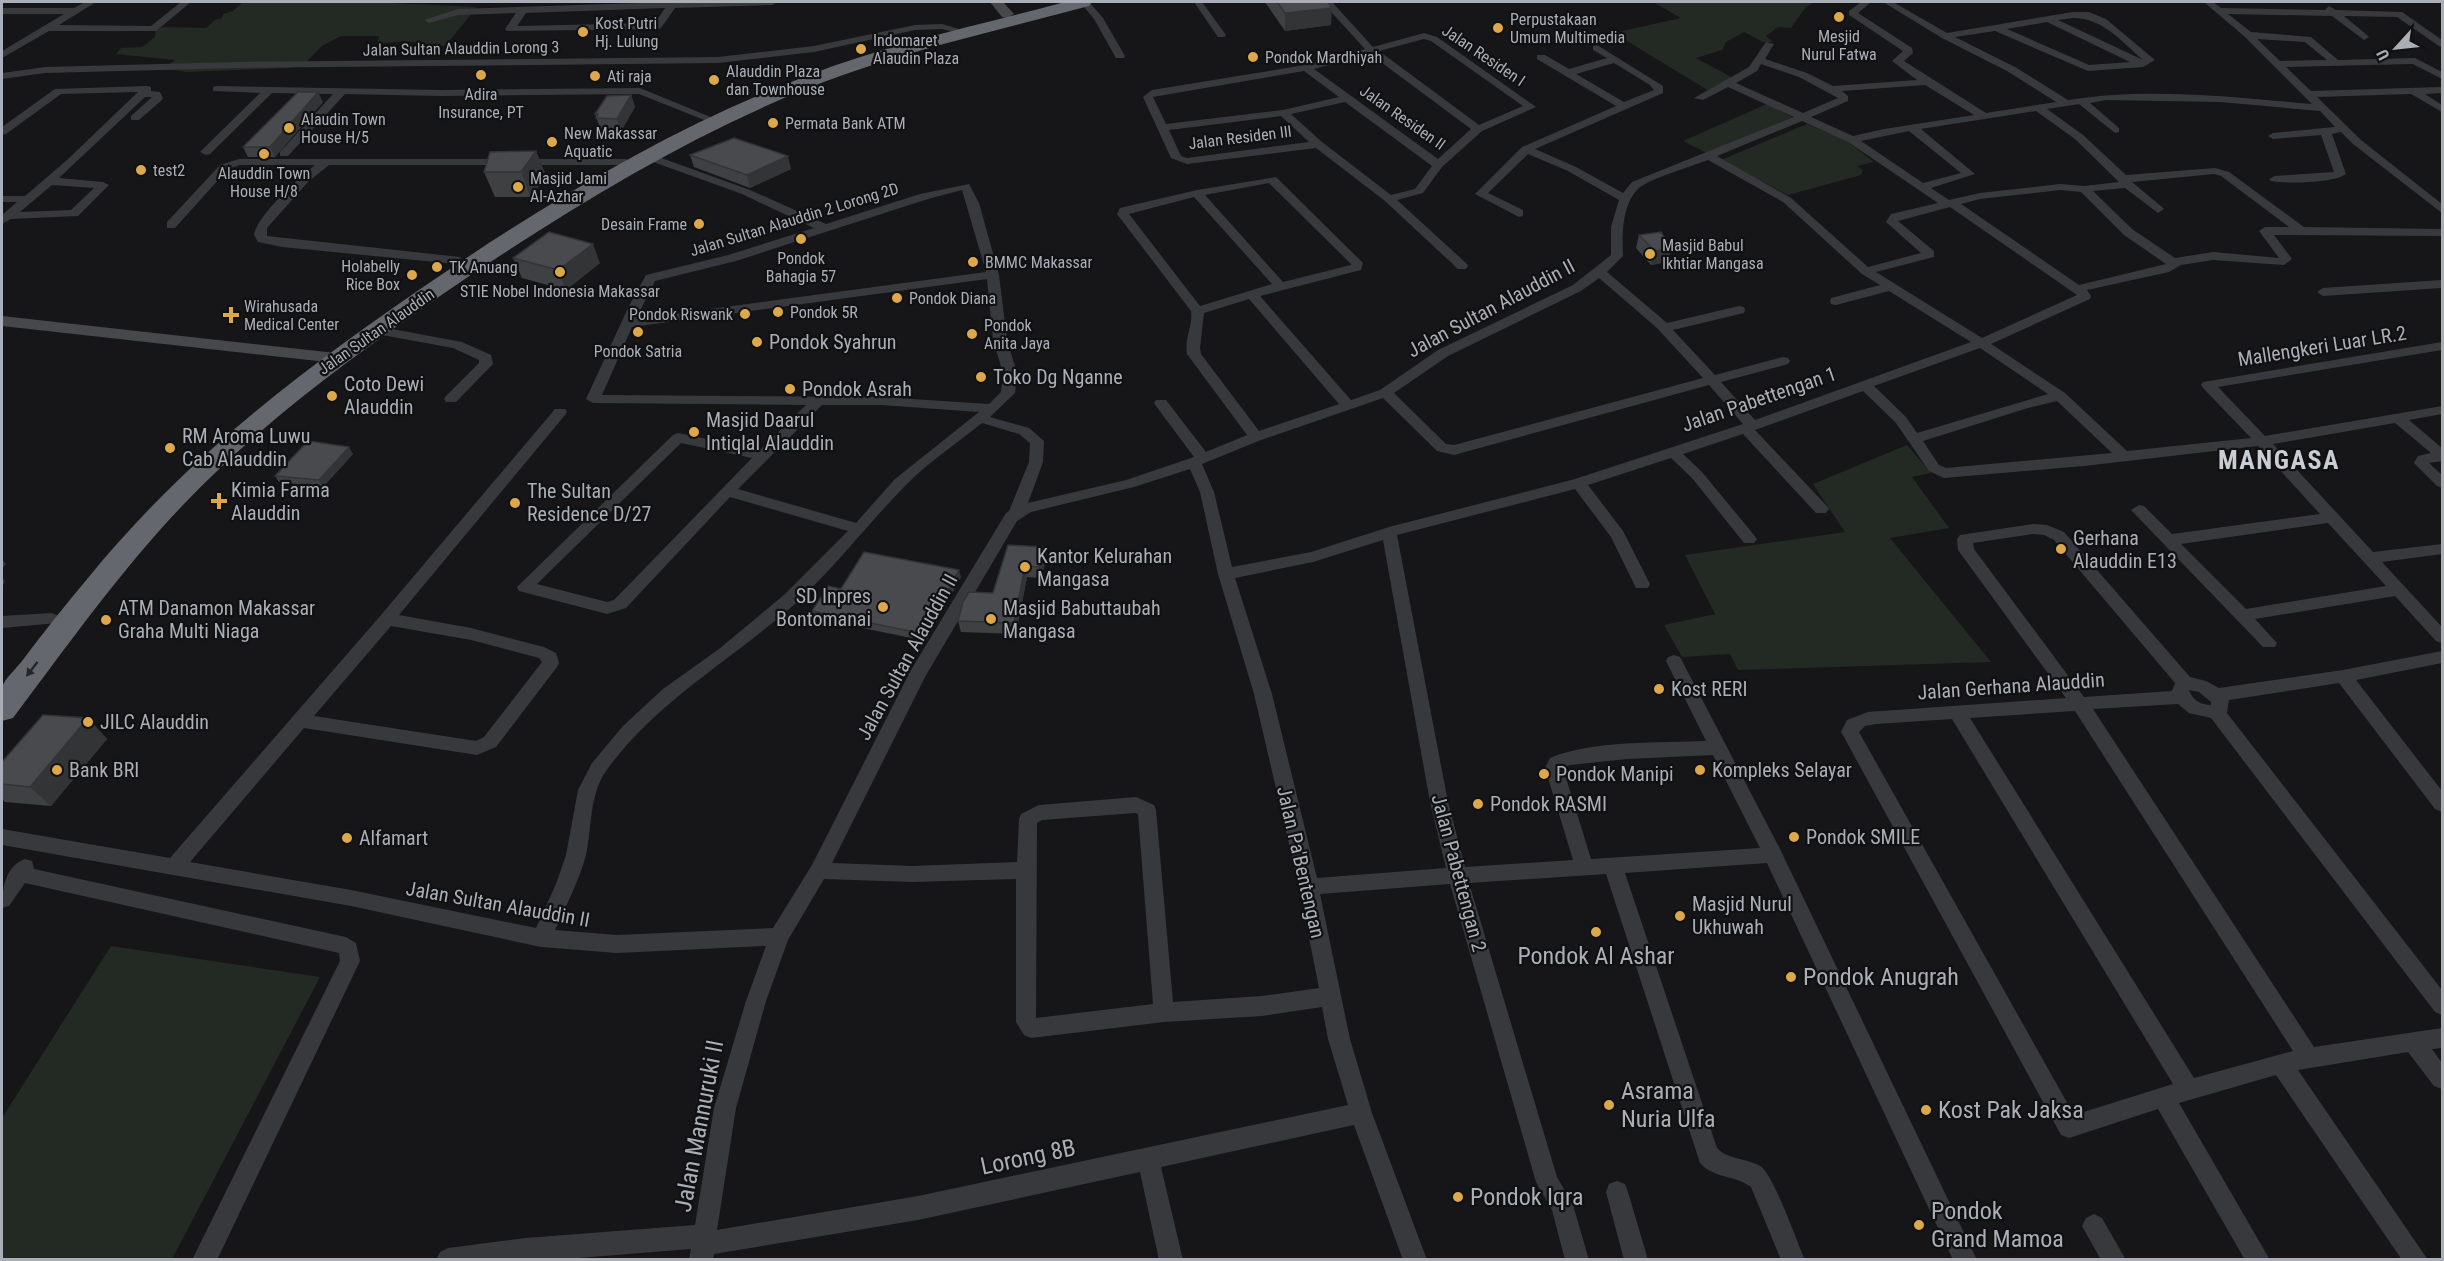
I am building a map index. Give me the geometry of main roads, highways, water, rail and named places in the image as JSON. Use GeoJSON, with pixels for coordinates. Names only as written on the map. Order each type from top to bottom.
{"type":"FeatureCollection","features":[{"type":"Feature","properties":{"kind":"highway","name":"Jalan Sultan Alauddin"},"geometry":{"type":"LineString","coordinates":[[2,675],[130,523],[166,486],[328,357],[456,261],[626,162],[708,118],[798,79],[954,29],[1001,8],[1056,2]]}},
{"type":"Feature","properties":{"kind":"highway","name":"Jalan Sultan Alauddin"},"geometry":{"type":"LineString","coordinates":[[2,709],[89,598],[176,496],[328,357],[376,330],[482,257],[649,157],[768,98],[886,52],[1083,2]]}},
{"type":"Feature","properties":{"kind":"place","name":"Mesjid Nurul Fatwa"},"geometry":{"type":"Point","coordinates":[1839,17]}},
{"type":"Feature","properties":{"kind":"place","name":"Perpustakaan Umum Multimedia"},"geometry":{"type":"Point","coordinates":[1498,28]}},
{"type":"Feature","properties":{"kind":"place","name":"Kost Putri Hj. Lulung"},"geometry":{"type":"Point","coordinates":[583,32]}},
{"type":"Feature","properties":{"kind":"place","name":"Indomaret Alaudin Plaza"},"geometry":{"type":"Point","coordinates":[861,49]}},
{"type":"Feature","properties":{"kind":"place","name":"Pondok Mardhiyah"},"geometry":{"type":"Point","coordinates":[1253,57]}},
{"type":"Feature","properties":{"kind":"place","name":"Adira Insurance, PT"},"geometry":{"type":"Point","coordinates":[481,75]}},
{"type":"Feature","properties":{"kind":"place","name":"Ati raja"},"geometry":{"type":"Point","coordinates":[595,76]}},
{"type":"Feature","properties":{"kind":"place","name":"Alauddin Plaza dan Townhouse"},"geometry":{"type":"Point","coordinates":[714,80]}},
{"type":"Feature","properties":{"kind":"place","name":"Permata Bank ATM"},"geometry":{"type":"Point","coordinates":[773,123]}},
{"type":"Feature","properties":{"kind":"place","name":"Alaudin Town House H/5"},"geometry":{"type":"Point","coordinates":[289,128]}},
{"type":"Feature","properties":{"kind":"place","name":"New Makassar Aquatic"},"geometry":{"type":"Point","coordinates":[552,142]}},
{"type":"Feature","properties":{"kind":"place","name":"Alauddin Town House H/8"},"geometry":{"type":"Point","coordinates":[264,154]}},
{"type":"Feature","properties":{"kind":"place","name":"test2"},"geometry":{"type":"Point","coordinates":[141,170]}},
{"type":"Feature","properties":{"kind":"place","name":"Masjid Jami Al-Azhar"},"geometry":{"type":"Point","coordinates":[518,187]}},
{"type":"Feature","properties":{"kind":"place","name":"Desain Frame"},"geometry":{"type":"Point","coordinates":[699,224]}},
{"type":"Feature","properties":{"kind":"place","name":"Pondok Bahagia 57"},"geometry":{"type":"Point","coordinates":[801,239]}},
{"type":"Feature","properties":{"kind":"place","name":"Masjid Babul Ikhtiar Mangasa"},"geometry":{"type":"Point","coordinates":[1650,254]}},
{"type":"Feature","properties":{"kind":"place","name":"BMMC Makassar"},"geometry":{"type":"Point","coordinates":[973,262]}},
{"type":"Feature","properties":{"kind":"place","name":"TK Anuang"},"geometry":{"type":"Point","coordinates":[437,267]}},
{"type":"Feature","properties":{"kind":"place","name":"STIE Nobel Indonesia Makassar"},"geometry":{"type":"Point","coordinates":[560,272]}},
{"type":"Feature","properties":{"kind":"place","name":"Holabelly Rice Box"},"geometry":{"type":"Point","coordinates":[412,275]}},
{"type":"Feature","properties":{"kind":"place","name":"Pondok Diana"},"geometry":{"type":"Point","coordinates":[897,298]}},
{"type":"Feature","properties":{"kind":"place","name":"Pondok 5R"},"geometry":{"type":"Point","coordinates":[778,312]}},
{"type":"Feature","properties":{"kind":"place","name":"Pondok Riswank"},"geometry":{"type":"Point","coordinates":[745,314]}},
{"type":"Feature","properties":{"kind":"place","name":"Wirahusada Medical Center"},"geometry":{"type":"Point","coordinates":[231,315]}},
{"type":"Feature","properties":{"kind":"place","name":"Pondok Satria"},"geometry":{"type":"Point","coordinates":[638,332]}},
{"type":"Feature","properties":{"kind":"place","name":"Pondok Anita Jaya"},"geometry":{"type":"Point","coordinates":[972,334]}},
{"type":"Feature","properties":{"kind":"place","name":"Pondok Syahrun"},"geometry":{"type":"Point","coordinates":[757,342]}},
{"type":"Feature","properties":{"kind":"place","name":"Toko Dg Nganne"},"geometry":{"type":"Point","coordinates":[981,377]}},
{"type":"Feature","properties":{"kind":"place","name":"Pondok Asrah"},"geometry":{"type":"Point","coordinates":[790,389]}},
{"type":"Feature","properties":{"kind":"place","name":"Coto Dewi Alauddin"},"geometry":{"type":"Point","coordinates":[332,396]}},
{"type":"Feature","properties":{"kind":"place","name":"Masjid Daarul Intiqlal Alauddin"},"geometry":{"type":"Point","coordinates":[694,432]}},
{"type":"Feature","properties":{"kind":"place","name":"RM Aroma Luwu Cab Alauddin"},"geometry":{"type":"Point","coordinates":[170,448]}},
{"type":"Feature","properties":{"kind":"place","name":"Kimia Farma Alauddin"},"geometry":{"type":"Point","coordinates":[219,501]}},
{"type":"Feature","properties":{"kind":"place","name":"The Sultan Residence D/27"},"geometry":{"type":"Point","coordinates":[515,503]}},
{"type":"Feature","properties":{"kind":"place","name":"Gerhana Alauddin E13"},"geometry":{"type":"Point","coordinates":[2061,549]}},
{"type":"Feature","properties":{"kind":"place","name":"Kantor Kelurahan Mangasa"},"geometry":{"type":"Point","coordinates":[1025,567]}},
{"type":"Feature","properties":{"kind":"place","name":"SD Inpres Bontomanai"},"geometry":{"type":"Point","coordinates":[883,607]}},
{"type":"Feature","properties":{"kind":"place","name":"Masjid Babuttaubah Mangasa"},"geometry":{"type":"Point","coordinates":[991,619]}},
{"type":"Feature","properties":{"kind":"place","name":"ATM Danamon Makassar Graha Multi Niaga"},"geometry":{"type":"Point","coordinates":[106,620]}},
{"type":"Feature","properties":{"kind":"place","name":"Kost RERI"},"geometry":{"type":"Point","coordinates":[1659,689]}},
{"type":"Feature","properties":{"kind":"place","name":"JILC Alauddin"},"geometry":{"type":"Point","coordinates":[88,722]}},
{"type":"Feature","properties":{"kind":"place","name":"Bank BRI"},"geometry":{"type":"Point","coordinates":[57,770]}},
{"type":"Feature","properties":{"kind":"place","name":"Kompleks Selayar"},"geometry":{"type":"Point","coordinates":[1700,770]}},
{"type":"Feature","properties":{"kind":"place","name":"Pondok Manipi"},"geometry":{"type":"Point","coordinates":[1544,774]}},
{"type":"Feature","properties":{"kind":"place","name":"Pondok RASMI"},"geometry":{"type":"Point","coordinates":[1478,804]}},
{"type":"Feature","properties":{"kind":"place","name":"Pondok SMILE"},"geometry":{"type":"Point","coordinates":[1794,837]}},
{"type":"Feature","properties":{"kind":"place","name":"Alfamart"},"geometry":{"type":"Point","coordinates":[347,838]}},
{"type":"Feature","properties":{"kind":"place","name":"Masjid Nurul Ukhuwah"},"geometry":{"type":"Point","coordinates":[1680,916]}},
{"type":"Feature","properties":{"kind":"place","name":"Pondok Al Ashar"},"geometry":{"type":"Point","coordinates":[1596,932]}},
{"type":"Feature","properties":{"kind":"place","name":"Pondok Anugrah"},"geometry":{"type":"Point","coordinates":[1791,977]}},
{"type":"Feature","properties":{"kind":"place","name":"Asrama Nuria Ulfa"},"geometry":{"type":"Point","coordinates":[1609,1105]}},
{"type":"Feature","properties":{"kind":"place","name":"Kost Pak Jaksa"},"geometry":{"type":"Point","coordinates":[1926,1110]}},
{"type":"Feature","properties":{"kind":"place","name":"Pondok Iqra"},"geometry":{"type":"Point","coordinates":[1458,1197]}},
{"type":"Feature","properties":{"kind":"place","name":"Pondok Grand Mamoa"},"geometry":{"type":"Point","coordinates":[1919,1225]}},
{"type":"Feature","properties":{"kind":"district","name":"MANGASA"},"geometry":{"type":"Point","coordinates":[2279,460]}}]}
